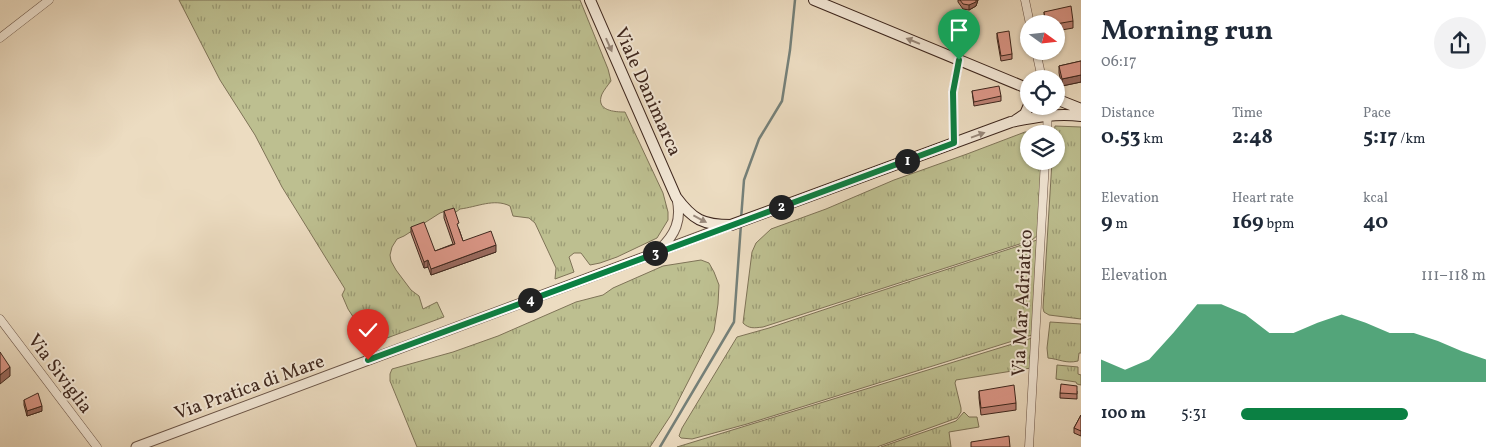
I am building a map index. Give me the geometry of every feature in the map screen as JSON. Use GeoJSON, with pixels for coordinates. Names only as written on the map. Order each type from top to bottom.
{"type":"FeatureCollection","features":[{"type":"Feature","properties":{"kind":"main road","name":"Viale Danimarca"},"geometry":{"type":"LineString","coordinates":[[590,0],[676,197],[686,211],[696,218],[706,223],[731,225]]}},
{"type":"Feature","properties":{"kind":"main road"},"geometry":{"type":"LineString","coordinates":[[814,0],[1020,85]]}},
{"type":"Feature","properties":{"kind":"main road"},"geometry":{"type":"LineString","coordinates":[[1065,103],[1081,109]]}},
{"type":"Feature","properties":{"kind":"main road"},"geometry":{"type":"LineString","coordinates":[[1011,122],[1023,115]]}},
{"type":"Feature","properties":{"kind":"main road","name":"Via Pratica di Mare"},"geometry":{"type":"LineString","coordinates":[[731,225],[1011,122],[1039,115]]}},
{"type":"Feature","properties":{"kind":"main road","name":"Via Pratica di Mare"},"geometry":{"type":"LineString","coordinates":[[1065,115],[1081,116]]}},
{"type":"Feature","properties":{"kind":"street"},"geometry":{"type":"LineString","coordinates":[[0,38],[49,0]]}},
{"type":"Feature","properties":{"kind":"street"},"geometry":{"type":"LineString","coordinates":[[1025,0],[1028,15]]}},
{"type":"Feature","properties":{"kind":"street"},"geometry":{"type":"LineString","coordinates":[[954,143],[953,92],[959,60]]}},
{"type":"Feature","properties":{"kind":"street","name":"Via Mar Adriatico"},"geometry":{"type":"LineString","coordinates":[[1029,447],[1044,170]]}},
{"type":"Feature","properties":{"kind":"street","name":"Viale Danimarca"},"geometry":{"type":"LineString","coordinates":[[656,253],[669,240],[676,228],[679,207],[676,197]]}},
{"type":"Feature","properties":{"kind":"street","name":"Via Pratica di Mare"},"geometry":{"type":"LineString","coordinates":[[136,447],[731,225]]}},
{"type":"Feature","properties":{"kind":"street","name":"Via Siviglia"},"geometry":{"type":"LineString","coordinates":[[0,319],[97,447]]}},
{"type":"Feature","properties":{"kind":"green space"},"geometry":{"type":"Polygon","coordinates":[[[179,0],[580,0],[611,81],[602,94],[601,104],[607,109],[616,112],[625,112],[663,193],[668,220],[657,238],[600,263],[590,265],[581,253],[574,253],[569,257],[574,272],[555,279],[556,268],[535,223],[529,218],[513,216],[510,206],[492,203],[460,209],[456,212],[446,211],[440,213],[397,239],[390,255],[396,270],[411,290],[419,296],[423,309],[437,302],[444,317],[376,342],[367,338],[348,309],[342,295],[345,289],[282,187],[255,135],[220,80],[179,0]]]}},
{"type":"Feature","properties":{"kind":"green space"},"geometry":{"type":"Polygon","coordinates":[[[1065,126],[1081,127],[1081,319],[1049,315],[1044,312],[1051,170],[1065,170],[1065,126]]]}},
{"type":"Feature","properties":{"kind":"green space"},"geometry":{"type":"Polygon","coordinates":[[[1020,134],[1020,170],[1042,170],[1038,235],[1032,240],[763,327],[752,328],[743,323],[752,252],[756,243],[771,229],[826,209],[894,180],[1020,134]]]}},
{"type":"Feature","properties":{"kind":"green space"},"geometry":{"type":"Polygon","coordinates":[[[1037,240],[1032,335],[747,424],[692,439],[679,436],[737,337],[1037,240]]]}},
{"type":"Feature","properties":{"kind":"green space"},"geometry":{"type":"Polygon","coordinates":[[[701,260],[709,263],[719,285],[714,331],[671,415],[650,447],[417,447],[390,381],[392,369],[453,352],[498,336],[576,302],[603,295],[613,288],[663,266],[701,260]]]}},
{"type":"Feature","properties":{"kind":"green space"},"geometry":{"type":"Polygon","coordinates":[[[1050,322],[1081,324],[1081,353],[1079,353],[1078,361],[1066,362],[1048,358],[1047,348],[1050,322]]]}},
{"type":"Feature","properties":{"kind":"green space"},"geometry":{"type":"Polygon","coordinates":[[[1032,338],[1031,368],[956,380],[955,383],[961,408],[957,418],[877,447],[677,447],[1032,338]]]}},
{"type":"Feature","properties":{"kind":"green space"},"geometry":{"type":"Polygon","coordinates":[[[1057,365],[1078,367],[1078,374],[1081,375],[1081,385],[1076,382],[1056,379],[1057,365]]]}},
{"type":"Feature","properties":{"kind":"green space"},"geometry":{"type":"Polygon","coordinates":[[[964,412],[969,417],[977,417],[979,427],[949,432],[951,447],[881,447],[956,421],[964,412]]]}},
{"type":"Feature","properties":{"kind":"building"},"geometry":{"type":"Polygon","coordinates":[[[960,0],[976,0],[976,2],[969,5],[963,4],[960,0]]]}},
{"type":"Feature","properties":{"kind":"building"},"geometry":{"type":"Polygon","coordinates":[[[1071,6],[1073,21],[1065,22],[1065,15],[1044,15],[1044,12],[1071,6]]]}},
{"type":"Feature","properties":{"kind":"building"},"geometry":{"type":"Polygon","coordinates":[[[1009,31],[1012,54],[1001,56],[997,33],[1009,31]]]}},
{"type":"Feature","properties":{"kind":"building"},"geometry":{"type":"Polygon","coordinates":[[[1081,61],[1081,75],[1065,78],[1065,70],[1060,70],[1059,66],[1081,61]]]}},
{"type":"Feature","properties":{"kind":"building"},"geometry":{"type":"Polygon","coordinates":[[[999,86],[1001,96],[974,102],[972,91],[999,86]]]}},
{"type":"Feature","properties":{"kind":"building"},"geometry":{"type":"Polygon","coordinates":[[[454,208],[463,241],[491,231],[496,245],[431,269],[428,260],[424,262],[411,227],[424,222],[435,251],[455,244],[444,211],[454,208]]]}},
{"type":"Feature","properties":{"kind":"building"},"geometry":{"type":"Polygon","coordinates":[[[0,352],[10,367],[0,375],[0,352]]]}},
{"type":"Feature","properties":{"kind":"building"},"geometry":{"type":"Polygon","coordinates":[[[1061,384],[1077,386],[1077,394],[1060,393],[1061,384]]]}},
{"type":"Feature","properties":{"kind":"building"},"geometry":{"type":"Polygon","coordinates":[[[1014,385],[1016,403],[981,408],[979,391],[1014,385]]]}},
{"type":"Feature","properties":{"kind":"building"},"geometry":{"type":"Polygon","coordinates":[[[38,393],[42,406],[27,411],[24,400],[38,393]]]}},
{"type":"Feature","properties":{"kind":"building"},"geometry":{"type":"Polygon","coordinates":[[[1081,415],[1081,431],[1074,428],[1081,415]]]}},
{"type":"Feature","properties":{"kind":"building"},"geometry":{"type":"Polygon","coordinates":[[[1009,436],[1010,447],[971,447],[971,442],[1009,436]]]}},
{"type":"Feature","properties":{"kind":"waterway"},"geometry":{"type":"LineString","coordinates":[[741,219],[744,180],[759,139],[782,101],[795,0]]}},
{"type":"Feature","properties":{"kind":"waterway"},"geometry":{"type":"LineString","coordinates":[[660,447],[734,322],[741,224]]}},
{"type":"Feature","properties":{"kind":"route"},"geometry":{"type":"LineString","coordinates":[[368,360],[954,143],[953,92],[959,60]]}}]}
